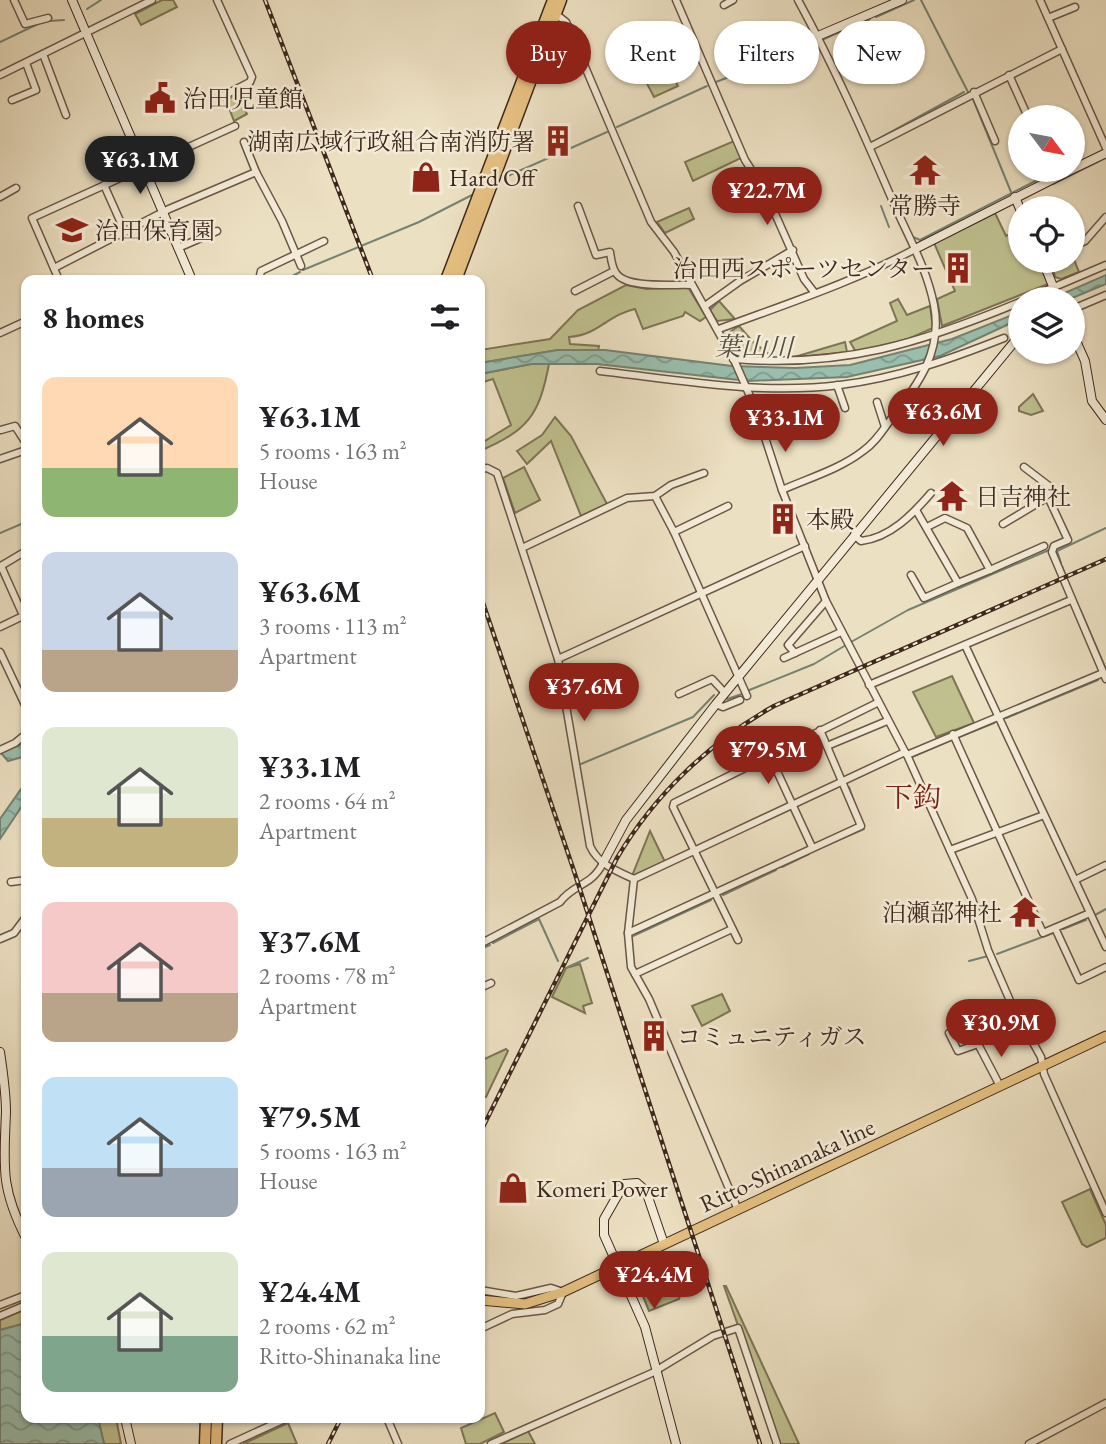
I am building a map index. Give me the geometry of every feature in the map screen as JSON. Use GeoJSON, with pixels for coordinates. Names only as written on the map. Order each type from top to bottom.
{"type":"FeatureCollection","features":[{"type":"Feature","properties":{"kind":"highway"},"geometry":{"type":"LineString","coordinates":[[448,275],[553,0]]}},
{"type":"Feature","properties":{"kind":"highway"},"geometry":{"type":"LineString","coordinates":[[458,275],[561,0]]}},
{"type":"Feature","properties":{"kind":"highway"},"geometry":{"type":"LineString","coordinates":[[205,1444],[206,1423]]}},
{"type":"Feature","properties":{"kind":"highway"},"geometry":{"type":"LineString","coordinates":[[216,1444],[217,1423]]}},
{"type":"Feature","properties":{"kind":"main road","name":"Ritto-Shinanaka line"},"geometry":{"type":"LineString","coordinates":[[485,1300],[525,1304],[563,1292],[1106,1036]]}},
{"type":"Feature","properties":{"kind":"street"},"geometry":{"type":"LineString","coordinates":[[14,0],[25,24],[48,18]]}},
{"type":"Feature","properties":{"kind":"street"},"geometry":{"type":"LineString","coordinates":[[72,0],[190,275]]}},
{"type":"Feature","properties":{"kind":"street"},"geometry":{"type":"LineString","coordinates":[[0,75],[152,0]]}},
{"type":"Feature","properties":{"kind":"street"},"geometry":{"type":"LineString","coordinates":[[216,0],[252,78],[250,82],[223,96]]}},
{"type":"Feature","properties":{"kind":"street"},"geometry":{"type":"LineString","coordinates":[[676,0],[745,160],[765,191],[814,292]]}},
{"type":"Feature","properties":{"kind":"street"},"geometry":{"type":"LineString","coordinates":[[724,5],[733,0]]}},
{"type":"Feature","properties":{"kind":"street"},"geometry":{"type":"LineString","coordinates":[[799,0],[810,21]]}},
{"type":"Feature","properties":{"kind":"street"},"geometry":{"type":"LineString","coordinates":[[819,36],[902,0]]}},
{"type":"Feature","properties":{"kind":"street"},"geometry":{"type":"LineString","coordinates":[[1040,0],[1106,150],[1085,162]]}},
{"type":"Feature","properties":{"kind":"street"},"geometry":{"type":"LineString","coordinates":[[1048,18],[1075,7]]}},
{"type":"Feature","properties":{"kind":"street"},"geometry":{"type":"LineString","coordinates":[[556,14],[566,22],[651,222],[674,252],[719,329],[746,386],[782,490],[826,601],[906,754],[950,850],[972,899],[988,950],[1010,1003],[1034,1042],[1106,1213]]}},
{"type":"Feature","properties":{"kind":"street"},"geometry":{"type":"LineString","coordinates":[[782,490],[848,462],[872,444],[928,365],[936,335],[934,304],[917,248],[892,200],[819,38]]}},
{"type":"Feature","properties":{"kind":"street"},"geometry":{"type":"LineString","coordinates":[[870,147],[1062,49]]}},
{"type":"Feature","properties":{"kind":"street"},"geometry":{"type":"LineString","coordinates":[[43,54],[66,115]]}},
{"type":"Feature","properties":{"kind":"street"},"geometry":{"type":"LineString","coordinates":[[12,100],[36,90],[26,63]]}},
{"type":"Feature","properties":{"kind":"street"},"geometry":{"type":"LineString","coordinates":[[1009,75],[1023,105]]}},
{"type":"Feature","properties":{"kind":"street"},"geometry":{"type":"LineString","coordinates":[[974,92],[995,141]]}},
{"type":"Feature","properties":{"kind":"street"},"geometry":{"type":"LineString","coordinates":[[57,275],[32,218],[235,126]]}},
{"type":"Feature","properties":{"kind":"street"},"geometry":{"type":"LineString","coordinates":[[244,142],[301,266]]}},
{"type":"Feature","properties":{"kind":"street"},"geometry":{"type":"LineString","coordinates":[[54,268],[163,213],[256,172]]}},
{"type":"Feature","properties":{"kind":"street"},"geometry":{"type":"LineString","coordinates":[[1017,196],[1046,182]]}},
{"type":"Feature","properties":{"kind":"street"},"geometry":{"type":"LineString","coordinates":[[104,185],[125,232]]}},
{"type":"Feature","properties":{"kind":"street"},"geometry":{"type":"LineString","coordinates":[[0,197],[16,188]]}},
{"type":"Feature","properties":{"kind":"street"},"geometry":{"type":"LineString","coordinates":[[719,329],[754,319],[814,292],[873,271],[1008,201]]}},
{"type":"Feature","properties":{"kind":"street"},"geometry":{"type":"LineString","coordinates":[[578,206],[596,255],[610,252],[614,271],[620,278],[643,284],[691,285]]}},
{"type":"Feature","properties":{"kind":"street"},"geometry":{"type":"LineString","coordinates":[[1085,241],[1106,217]]}},
{"type":"Feature","properties":{"kind":"street"},"geometry":{"type":"LineString","coordinates":[[178,248],[217,231]]}},
{"type":"Feature","properties":{"kind":"street"},"geometry":{"type":"LineString","coordinates":[[260,275],[261,271],[324,242]]}},
{"type":"Feature","properties":{"kind":"street"},"geometry":{"type":"LineString","coordinates":[[705,306],[740,281],[793,250]]}},
{"type":"Feature","properties":{"kind":"street"},"geometry":{"type":"LineString","coordinates":[[1067,287],[1106,265]]}},
{"type":"Feature","properties":{"kind":"street"},"geometry":{"type":"LineString","coordinates":[[575,291],[614,271]]}},
{"type":"Feature","properties":{"kind":"street"},"geometry":{"type":"LineString","coordinates":[[1085,304],[1106,295]]}},
{"type":"Feature","properties":{"kind":"street"},"geometry":{"type":"LineString","coordinates":[[734,360],[817,361],[888,349],[936,335],[1008,307]]}},
{"type":"Feature","properties":{"kind":"street"},"geometry":{"type":"LineString","coordinates":[[0,333],[21,323]]}},
{"type":"Feature","properties":{"kind":"street"},"geometry":{"type":"LineString","coordinates":[[600,371],[746,386],[837,385],[928,365],[1004,338]]}},
{"type":"Feature","properties":{"kind":"street"},"geometry":{"type":"LineString","coordinates":[[485,941],[560,902],[566,893],[596,878],[626,820],[716,704],[1008,349]]}},
{"type":"Feature","properties":{"kind":"street"},"geometry":{"type":"LineString","coordinates":[[1085,364],[1092,401],[1102,407],[1106,420]]}},
{"type":"Feature","properties":{"kind":"street"},"geometry":{"type":"LineString","coordinates":[[837,385],[845,408]]}},
{"type":"Feature","properties":{"kind":"street"},"geometry":{"type":"LineString","coordinates":[[877,402],[885,427]]}},
{"type":"Feature","properties":{"kind":"street"},"geometry":{"type":"LineString","coordinates":[[1,430],[15,426],[21,435]]}},
{"type":"Feature","properties":{"kind":"street"},"geometry":{"type":"LineString","coordinates":[[0,459],[21,452]]}},
{"type":"Feature","properties":{"kind":"street"},"geometry":{"type":"LineString","coordinates":[[634,879],[906,754],[1105,676],[1071,600],[1053,549],[1068,540],[1048,497],[1049,486],[1024,467]]}},
{"type":"Feature","properties":{"kind":"street"},"geometry":{"type":"LineString","coordinates":[[485,468],[497,473],[558,659],[590,846],[594,856],[603,863],[634,879]]}},
{"type":"Feature","properties":{"kind":"street"},"geometry":{"type":"LineString","coordinates":[[522,548],[627,498],[655,496],[671,485],[704,473]]}},
{"type":"Feature","properties":{"kind":"street"},"geometry":{"type":"LineString","coordinates":[[853,535],[861,541],[868,540],[908,519],[931,493]]}},
{"type":"Feature","properties":{"kind":"street"},"geometry":{"type":"LineString","coordinates":[[655,496],[739,677],[744,695],[723,707],[716,704]]}},
{"type":"Feature","properties":{"kind":"street"},"geometry":{"type":"LineString","coordinates":[[1003,524],[1048,497]]}},
{"type":"Feature","properties":{"kind":"street"},"geometry":{"type":"LineString","coordinates":[[674,532],[729,506]]}},
{"type":"Feature","properties":{"kind":"street"},"geometry":{"type":"LineString","coordinates":[[916,510],[958,583]]}},
{"type":"Feature","properties":{"kind":"street"},"geometry":{"type":"LineString","coordinates":[[927,527],[945,518],[967,528],[990,570]]}},
{"type":"Feature","properties":{"kind":"street"},"geometry":{"type":"LineString","coordinates":[[558,659],[805,546]]}},
{"type":"Feature","properties":{"kind":"street"},"geometry":{"type":"LineString","coordinates":[[911,575],[924,598],[1044,546]]}},
{"type":"Feature","properties":{"kind":"street"},"geometry":{"type":"LineString","coordinates":[[21,554],[1,566],[21,610]]}},
{"type":"Feature","properties":{"kind":"street"},"geometry":{"type":"LineString","coordinates":[[869,685],[1071,600]]}},
{"type":"Feature","properties":{"kind":"street"},"geometry":{"type":"LineString","coordinates":[[795,653],[788,645],[826,601]]}},
{"type":"Feature","properties":{"kind":"street"},"geometry":{"type":"LineString","coordinates":[[0,627],[21,620]]}},
{"type":"Feature","properties":{"kind":"street"},"geometry":{"type":"LineString","coordinates":[[785,658],[841,632]]}},
{"type":"Feature","properties":{"kind":"street"},"geometry":{"type":"LineString","coordinates":[[965,645],[1106,947]]}},
{"type":"Feature","properties":{"kind":"street"},"geometry":{"type":"LineString","coordinates":[[0,652],[21,697]]}},
{"type":"Feature","properties":{"kind":"street"},"geometry":{"type":"LineString","coordinates":[[679,694],[712,679],[725,693]]}},
{"type":"Feature","properties":{"kind":"street"},"geometry":{"type":"LineString","coordinates":[[738,940],[674,803],[877,703]]}},
{"type":"Feature","properties":{"kind":"street"},"geometry":{"type":"LineString","coordinates":[[827,746],[887,721]]}},
{"type":"Feature","properties":{"kind":"street"},"geometry":{"type":"LineString","coordinates":[[628,933],[861,826],[820,730]]}},
{"type":"Feature","properties":{"kind":"street"},"geometry":{"type":"LineString","coordinates":[[953,734],[1043,933],[1090,913]]}},
{"type":"Feature","properties":{"kind":"street"},"geometry":{"type":"LineString","coordinates":[[1,747],[21,737]]}},
{"type":"Feature","properties":{"kind":"street"},"geometry":{"type":"LineString","coordinates":[[769,754],[812,847]]}},
{"type":"Feature","properties":{"kind":"street"},"geometry":{"type":"LineString","coordinates":[[950,850],[1044,815]]}},
{"type":"Feature","properties":{"kind":"street"},"geometry":{"type":"LineString","coordinates":[[1075,880],[1106,865]]}},
{"type":"Feature","properties":{"kind":"street"},"geometry":{"type":"LineString","coordinates":[[634,879],[628,933],[631,967],[648,997],[738,1210]]}},
{"type":"Feature","properties":{"kind":"street"},"geometry":{"type":"LineString","coordinates":[[11,882],[21,881]]}},
{"type":"Feature","properties":{"kind":"street"},"geometry":{"type":"LineString","coordinates":[[0,939],[14,933],[21,924]]}},
{"type":"Feature","properties":{"kind":"street"},"geometry":{"type":"LineString","coordinates":[[1055,928],[1080,979],[1106,967]]}},
{"type":"Feature","properties":{"kind":"street"},"geometry":{"type":"LineString","coordinates":[[635,974],[732,929]]}},
{"type":"Feature","properties":{"kind":"street"},"geometry":{"type":"LineString","coordinates":[[485,986],[491,983]]}},
{"type":"Feature","properties":{"kind":"street"},"geometry":{"type":"LineString","coordinates":[[949,1033],[958,1051],[978,1044],[1000,1086]]}},
{"type":"Feature","properties":{"kind":"street"},"geometry":{"type":"LineString","coordinates":[[0,1052],[5,1098],[2,1171],[13,1213],[21,1228]]}},
{"type":"Feature","properties":{"kind":"street"},"geometry":{"type":"LineString","coordinates":[[664,1244],[646,1191],[637,1183],[624,1184],[604,1219],[603,1228],[658,1368],[676,1444]]}},
{"type":"Feature","properties":{"kind":"street"},"geometry":{"type":"LineString","coordinates":[[485,1291],[516,1296],[551,1287],[563,1292],[558,1304],[545,1310],[512,1314],[485,1327]]}},
{"type":"Feature","properties":{"kind":"street"},"geometry":{"type":"LineString","coordinates":[[0,1305],[21,1297]]}},
{"type":"Feature","properties":{"kind":"street"},"geometry":{"type":"LineString","coordinates":[[0,1315],[21,1307]]}},
{"type":"Feature","properties":{"kind":"street"},"geometry":{"type":"LineString","coordinates":[[491,1444],[658,1368],[713,1336],[738,1328],[777,1444]]}},
{"type":"Feature","properties":{"kind":"street"},"geometry":{"type":"LineString","coordinates":[[1029,1444],[1106,1403]]}},
{"type":"Feature","properties":{"kind":"street"},"geometry":{"type":"LineString","coordinates":[[126,1423],[131,1444]]}},
{"type":"Feature","properties":{"kind":"street"},"geometry":{"type":"LineString","coordinates":[[230,1444],[275,1423]]}},
{"type":"Feature","properties":{"kind":"street"},"geometry":{"type":"LineString","coordinates":[[389,1423],[398,1444]]}},
{"type":"Feature","properties":{"kind":"shaded area"},"geometry":{"type":"Polygon","coordinates":[[[162,0],[173,0],[177,7],[141,25],[135,14],[162,0]]]}},
{"type":"Feature","properties":{"kind":"shaded area"},"geometry":{"type":"Polygon","coordinates":[[[647,84],[677,84],[678,86],[654,97],[647,84]]]}},
{"type":"Feature","properties":{"kind":"shaded area"},"geometry":{"type":"Polygon","coordinates":[[[237,94],[247,114],[234,121],[226,100],[237,94]]]}},
{"type":"Feature","properties":{"kind":"shaded area"},"geometry":{"type":"Polygon","coordinates":[[[734,141],[741,158],[693,181],[685,162],[734,141]]]}},
{"type":"Feature","properties":{"kind":"shaded area"},"geometry":{"type":"Polygon","coordinates":[[[689,208],[694,219],[665,233],[657,222],[689,208]]]}},
{"type":"Feature","properties":{"kind":"shaded area"},"geometry":{"type":"Polygon","coordinates":[[[995,213],[1006,236],[1008,235],[1008,273],[1043,273],[1048,284],[1040,287],[1008,287],[1008,300],[942,326],[937,299],[955,291],[934,243],[995,213]]]}},
{"type":"Feature","properties":{"kind":"shaded area"},"geometry":{"type":"Polygon","coordinates":[[[1054,273],[1076,273],[1061,279],[1055,277],[1054,273]]]}},
{"type":"Feature","properties":{"kind":"shaded area"},"geometry":{"type":"Polygon","coordinates":[[[626,285],[647,289],[688,287],[706,317],[700,321],[685,312],[683,316],[643,329],[635,309],[588,333],[569,337],[570,344],[599,346],[598,351],[558,350],[485,362],[485,349],[550,339],[578,310],[626,285]]]}},
{"type":"Feature","properties":{"kind":"shaded area"},"geometry":{"type":"Polygon","coordinates":[[[898,299],[907,315],[930,306],[933,328],[908,339],[856,352],[850,342],[897,321],[890,303],[898,299]]]}},
{"type":"Feature","properties":{"kind":"shaded area"},"geometry":{"type":"Polygon","coordinates":[[[719,301],[735,319],[717,321],[710,310],[719,301]]]}},
{"type":"Feature","properties":{"kind":"shaded area"},"geometry":{"type":"Polygon","coordinates":[[[739,326],[753,342],[774,358],[735,354],[725,335],[739,326]]]}},
{"type":"Feature","properties":{"kind":"shaded area"},"geometry":{"type":"Polygon","coordinates":[[[845,342],[847,352],[791,358],[845,342]]]}},
{"type":"Feature","properties":{"kind":"shaded area"},"geometry":{"type":"Polygon","coordinates":[[[531,364],[549,364],[541,397],[529,419],[510,436],[485,448],[485,441],[511,425],[493,379],[485,381],[485,373],[531,364]]]}},
{"type":"Feature","properties":{"kind":"shaded area"},"geometry":{"type":"Polygon","coordinates":[[[1033,394],[1043,411],[1031,415],[1019,411],[1019,407],[1033,394]]]}},
{"type":"Feature","properties":{"kind":"shaded area"},"geometry":{"type":"Polygon","coordinates":[[[555,417],[571,436],[607,504],[581,516],[551,441],[527,464],[517,451],[542,435],[555,417]]]}},
{"type":"Feature","properties":{"kind":"shaded area"},"geometry":{"type":"Polygon","coordinates":[[[524,467],[540,500],[515,513],[503,478],[524,467]]]}},
{"type":"Feature","properties":{"kind":"shaded area"},"geometry":{"type":"Polygon","coordinates":[[[952,676],[974,723],[936,737],[913,692],[952,676]]]}},
{"type":"Feature","properties":{"kind":"shaded area"},"geometry":{"type":"Polygon","coordinates":[[[650,831],[665,862],[632,876],[650,831]]]}},
{"type":"Feature","properties":{"kind":"shaded area"},"geometry":{"type":"Polygon","coordinates":[[[580,964],[592,1003],[583,1006],[585,1013],[552,997],[566,968],[580,964]]]}},
{"type":"Feature","properties":{"kind":"shaded area"},"geometry":{"type":"Polygon","coordinates":[[[722,994],[730,1011],[702,1026],[692,1006],[722,994]]]}},
{"type":"Feature","properties":{"kind":"shaded area"},"geometry":{"type":"Polygon","coordinates":[[[506,1049],[508,1051],[486,1097],[485,1097],[485,1059],[506,1049]]]}},
{"type":"Feature","properties":{"kind":"shaded area"},"geometry":{"type":"Polygon","coordinates":[[[1090,1189],[1106,1225],[1106,1238],[1087,1247],[1082,1244],[1062,1202],[1090,1189]]]}},
{"type":"Feature","properties":{"kind":"shaded area"},"geometry":{"type":"Polygon","coordinates":[[[669,1269],[681,1293],[679,1299],[649,1311],[638,1284],[669,1269]]]}},
{"type":"Feature","properties":{"kind":"shaded area"},"geometry":{"type":"Polygon","coordinates":[[[726,1286],[799,1444],[780,1444],[726,1286]]]}},
{"type":"Feature","properties":{"kind":"shaded area"},"geometry":{"type":"Polygon","coordinates":[[[21,1311],[21,1324],[0,1330],[0,1320],[21,1311]]]}},
{"type":"Feature","properties":{"kind":"shaded area"},"geometry":{"type":"Polygon","coordinates":[[[495,1413],[504,1432],[480,1444],[466,1444],[461,1428],[472,1423],[485,1423],[485,1417],[495,1413]]]}},
{"type":"Feature","properties":{"kind":"shaded area"},"geometry":{"type":"Polygon","coordinates":[[[99,1423],[117,1423],[121,1444],[104,1444],[99,1423]]]}},
{"type":"Feature","properties":{"kind":"shaded area"},"geometry":{"type":"Polygon","coordinates":[[[288,1423],[297,1444],[243,1444],[288,1423]]]}},
{"type":"Feature","properties":{"kind":"shaded area"},"geometry":{"type":"Polygon","coordinates":[[[528,1431],[535,1444],[501,1444],[528,1431]]]}},
{"type":"Feature","properties":{"kind":"water"},"geometry":{"type":"Polygon","coordinates":[[[1106,275],[1106,284],[1085,293],[1085,287],[1078,287],[1106,275]]]}},
{"type":"Feature","properties":{"kind":"water"},"geometry":{"type":"Polygon","coordinates":[[[1008,317],[1008,325],[940,356],[847,377],[748,381],[597,364],[531,364],[485,373],[485,362],[558,350],[605,350],[732,366],[795,368],[850,365],[952,339],[1008,317]]]}},
{"type":"Feature","properties":{"kind":"water"},"geometry":{"type":"Polygon","coordinates":[[[21,744],[21,757],[8,761],[1,753],[21,744]]]}},
{"type":"Feature","properties":{"kind":"water"},"geometry":{"type":"Polygon","coordinates":[[[21,789],[21,808],[0,839],[0,819],[21,789]]]}},
{"type":"Feature","properties":{"kind":"water"},"geometry":{"type":"Polygon","coordinates":[[[21,1324],[21,1423],[99,1423],[104,1444],[0,1444],[0,1330],[21,1324]]]}},
{"type":"Feature","properties":{"kind":"waterway"},"geometry":{"type":"LineString","coordinates":[[87,9],[101,0]]}},
{"type":"Feature","properties":{"kind":"waterway"},"geometry":{"type":"LineString","coordinates":[[876,17],[914,0]]}},
{"type":"Feature","properties":{"kind":"waterway"},"geometry":{"type":"LineString","coordinates":[[921,0],[968,92]]}},
{"type":"Feature","properties":{"kind":"waterway"},"geometry":{"type":"LineString","coordinates":[[824,39],[870,19]]}},
{"type":"Feature","properties":{"kind":"waterway"},"geometry":{"type":"LineString","coordinates":[[49,21],[64,20]]}},
{"type":"Feature","properties":{"kind":"waterway"},"geometry":{"type":"LineString","coordinates":[[0,42],[40,23]]}},
{"type":"Feature","properties":{"kind":"waterway"},"geometry":{"type":"LineString","coordinates":[[617,127],[707,86]]}},
{"type":"Feature","properties":{"kind":"waterway"},"geometry":{"type":"LineString","coordinates":[[871,143],[964,92]]}},
{"type":"Feature","properties":{"kind":"waterway"},"geometry":{"type":"LineString","coordinates":[[973,99],[1011,192]]}},
{"type":"Feature","properties":{"kind":"waterway"},"geometry":{"type":"LineString","coordinates":[[503,178],[607,132]]}},
{"type":"Feature","properties":{"kind":"waterway"},"geometry":{"type":"LineString","coordinates":[[1053,184],[1106,158]]}},
{"type":"Feature","properties":{"kind":"waterway"},"geometry":{"type":"LineString","coordinates":[[913,237],[920,240],[1033,182]]}},
{"type":"Feature","properties":{"kind":"waterway"},"geometry":{"type":"LineString","coordinates":[[303,270],[419,222],[472,195]]}},
{"type":"Feature","properties":{"kind":"waterway"},"geometry":{"type":"LineString","coordinates":[[881,206],[889,227]]}},
{"type":"Feature","properties":{"kind":"waterway"},"geometry":{"type":"LineString","coordinates":[[294,275],[300,272]]}},
{"type":"Feature","properties":{"kind":"waterway"},"geometry":{"type":"LineString","coordinates":[[0,533],[21,524]]}},
{"type":"Feature","properties":{"kind":"waterway"},"geometry":{"type":"LineString","coordinates":[[1061,563],[1057,551],[1106,528]]}},
{"type":"Feature","properties":{"kind":"waterway"},"geometry":{"type":"LineString","coordinates":[[851,642],[908,610],[1049,550]]}},
{"type":"Feature","properties":{"kind":"waterway"},"geometry":{"type":"LineString","coordinates":[[1062,566],[1069,585]]}},
{"type":"Feature","properties":{"kind":"waterway"},"geometry":{"type":"LineString","coordinates":[[1080,609],[1106,669]]}},
{"type":"Feature","properties":{"kind":"waterway"},"geometry":{"type":"LineString","coordinates":[[747,691],[814,664],[846,645]]}},
{"type":"Feature","properties":{"kind":"waterway"},"geometry":{"type":"LineString","coordinates":[[1006,718],[1098,680]]}},
{"type":"Feature","properties":{"kind":"waterway"},"geometry":{"type":"LineString","coordinates":[[727,699],[742,694]]}},
{"type":"Feature","properties":{"kind":"waterway"},"geometry":{"type":"LineString","coordinates":[[581,764],[693,717],[714,695]]}},
{"type":"Feature","properties":{"kind":"waterway"},"geometry":{"type":"LineString","coordinates":[[959,737],[994,723]]}},
{"type":"Feature","properties":{"kind":"waterway"},"geometry":{"type":"LineString","coordinates":[[912,757],[951,740]]}},
{"type":"Feature","properties":{"kind":"waterway"},"geometry":{"type":"LineString","coordinates":[[818,849],[864,829],[849,787]]}},
{"type":"Feature","properties":{"kind":"waterway"},"geometry":{"type":"LineString","coordinates":[[782,867],[809,854]]}},
{"type":"Feature","properties":{"kind":"waterway"},"geometry":{"type":"LineString","coordinates":[[723,895],[776,870]]}},
{"type":"Feature","properties":{"kind":"waterway"},"geometry":{"type":"LineString","coordinates":[[633,936],[711,900]]}},
{"type":"Feature","properties":{"kind":"waterway"},"geometry":{"type":"LineString","coordinates":[[1095,915],[1106,909]]}},
{"type":"Feature","properties":{"kind":"waterway"},"geometry":{"type":"LineString","coordinates":[[493,943],[539,919],[558,961]]}},
{"type":"Feature","properties":{"kind":"waterway"},"geometry":{"type":"LineString","coordinates":[[1063,929],[1086,920]]}},
{"type":"Feature","properties":{"kind":"waterway"},"geometry":{"type":"LineString","coordinates":[[997,954],[1053,933]]}},
{"type":"Feature","properties":{"kind":"waterway"},"geometry":{"type":"LineString","coordinates":[[485,947],[490,945]]}},
{"type":"Feature","properties":{"kind":"waterway"},"geometry":{"type":"LineString","coordinates":[[969,961],[988,956]]}},
{"type":"Feature","properties":{"kind":"waterway"},"geometry":{"type":"LineString","coordinates":[[568,967],[588,958]]}},
{"type":"Feature","properties":{"kind":"railway"},"geometry":{"type":"LineString","coordinates":[[265,0],[371,275]]}},
{"type":"Feature","properties":{"kind":"railway"},"geometry":{"type":"LineString","coordinates":[[485,1123],[617,858],[666,791],[706,753],[750,720],[774,706],[1106,559]]}},
{"type":"Feature","properties":{"kind":"railway"},"geometry":{"type":"LineString","coordinates":[[485,609],[574,871],[760,1444]]}},
{"type":"Feature","properties":{"kind":"railway"},"geometry":{"type":"LineString","coordinates":[[328,1444],[338,1423]]}},
{"type":"Feature","properties":{"kind":"place","name":"治田児童館"},"geometry":{"type":"Point","coordinates":[160,98]}},
{"type":"Feature","properties":{"kind":"place","name":"湖南広域行政組合南消防署"},"geometry":{"type":"Point","coordinates":[558,141]}},
{"type":"Feature","properties":{"kind":"place","name":"常勝寺"},"geometry":{"type":"Point","coordinates":[925,170]}},
{"type":"Feature","properties":{"kind":"place","name":"Hard Off"},"geometry":{"type":"Point","coordinates":[426,177]}},
{"type":"Feature","properties":{"kind":"place","name":"治田保育園"},"geometry":{"type":"Point","coordinates":[72,230]}},
{"type":"Feature","properties":{"kind":"place","name":"治田西スポーツセンター"},"geometry":{"type":"Point","coordinates":[958,268]}},
{"type":"Feature","properties":{"kind":"place","name":"日吉神社"},"geometry":{"type":"Point","coordinates":[952,496]}},
{"type":"Feature","properties":{"kind":"place","name":"本殿"},"geometry":{"type":"Point","coordinates":[783,519]}},
{"type":"Feature","properties":{"kind":"place","name":"泊瀬部神社"},"geometry":{"type":"Point","coordinates":[1025,912]}},
{"type":"Feature","properties":{"kind":"place","name":"コミュニティガス"},"geometry":{"type":"Point","coordinates":[654,1036]}},
{"type":"Feature","properties":{"kind":"place","name":"Komeri Power"},"geometry":{"type":"Point","coordinates":[513,1188]}},
{"type":"Feature","properties":{"kind":"district","name":"下鈎"},"geometry":{"type":"Point","coordinates":[913,797]}},
{"type":"Feature","properties":{"kind":"water label","name":"葉山川"},"geometry":{"type":"Point","coordinates":[754,347]}}]}
